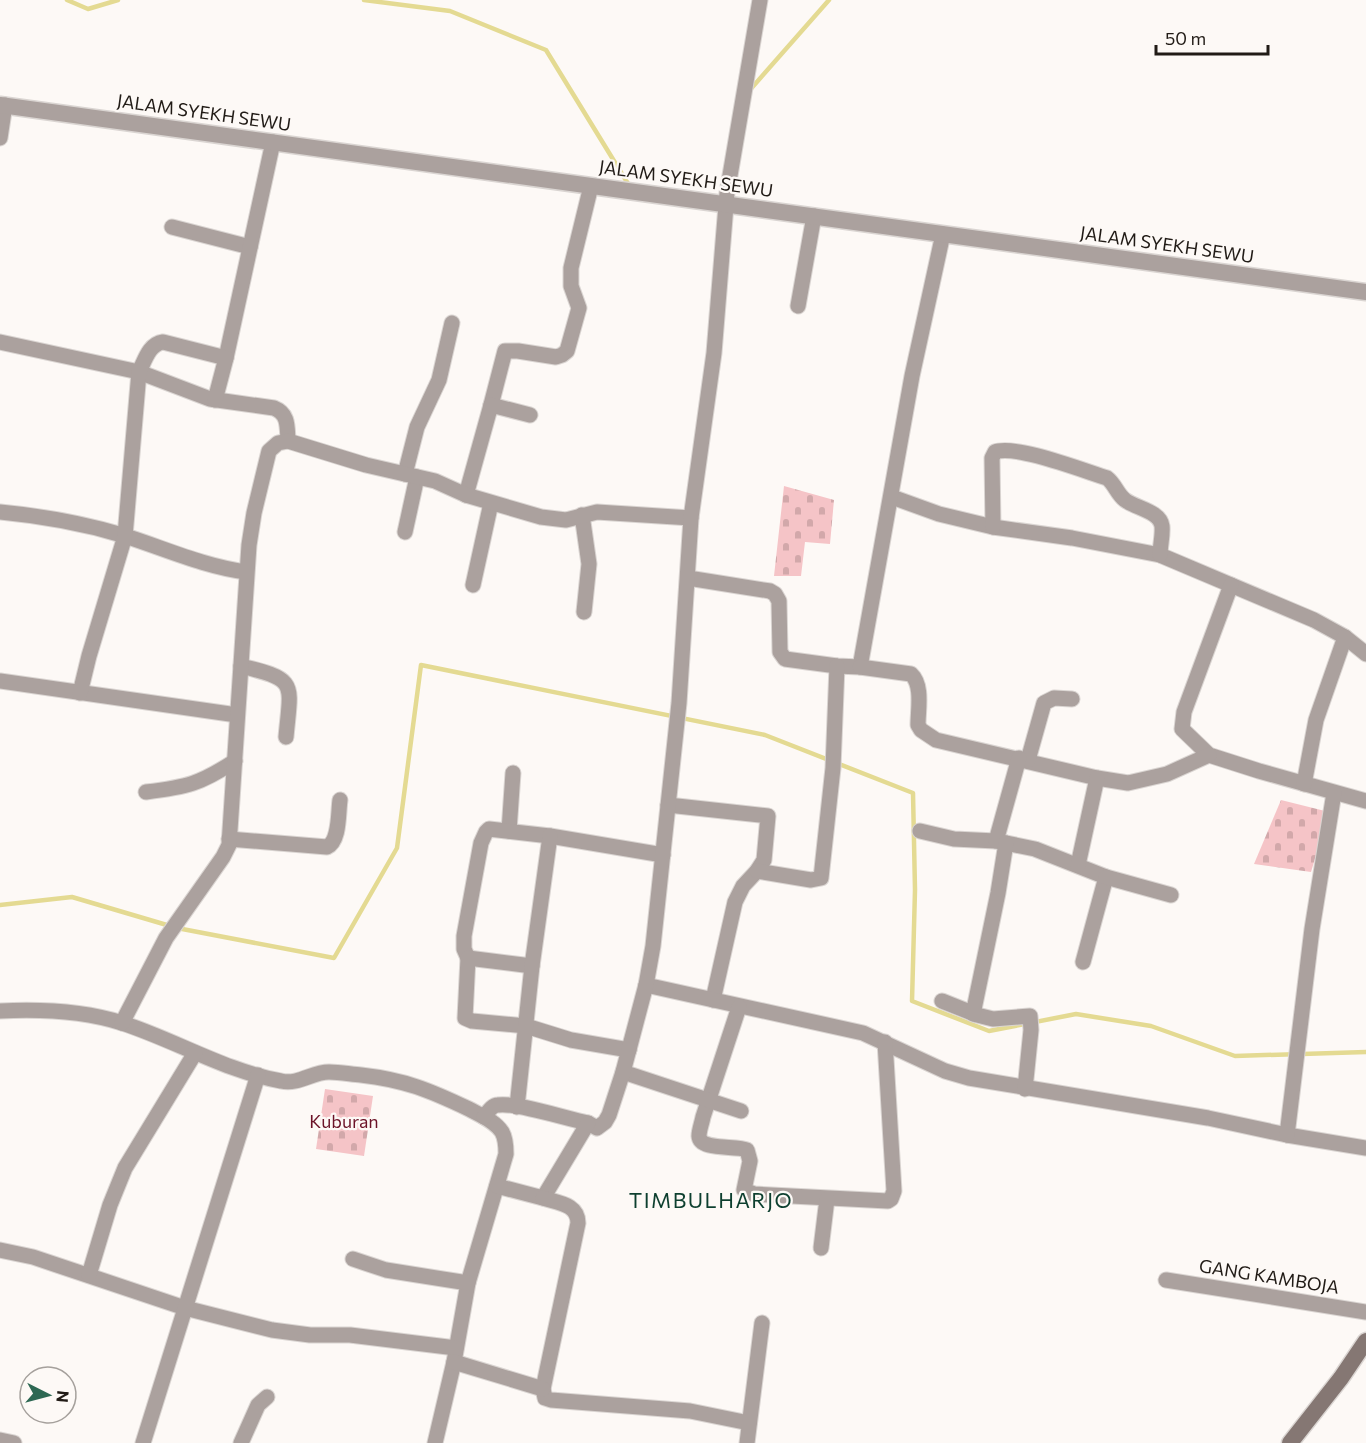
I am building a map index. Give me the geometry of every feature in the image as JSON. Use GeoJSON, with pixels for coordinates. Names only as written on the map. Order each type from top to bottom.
{"type":"FeatureCollection","features":[{"type":"Feature","properties":{"kind":"main road"},"geometry":{"type":"LineString","coordinates":[[1290,1443],[1341,1378],[1366,1341]]}},
{"type":"Feature","properties":{"kind":"street"},"geometry":{"type":"LineString","coordinates":[[484,1117],[495,1105],[517,1107],[588,1123],[597,1128],[605,1122],[623,1072],[646,985],[653,946],[679,703],[691,518],[714,353],[726,200],[760,0]]}},
{"type":"Feature","properties":{"kind":"street"},"geometry":{"type":"LineString","coordinates":[[0,138],[2,105]]}},
{"type":"Feature","properties":{"kind":"street","name":"JALAM SYEKH SEWU"},"geometry":{"type":"LineString","coordinates":[[2,105],[591,186],[726,200],[814,216],[1366,292]]}},
{"type":"Feature","properties":{"kind":"street"},"geometry":{"type":"LineString","coordinates":[[215,400],[273,142]]}},
{"type":"Feature","properties":{"kind":"street"},"geometry":{"type":"LineString","coordinates":[[466,495],[505,351],[556,357],[567,351],[579,308],[571,286],[571,268],[591,186]]}},
{"type":"Feature","properties":{"kind":"street"},"geometry":{"type":"LineString","coordinates":[[798,306],[814,216]]}},
{"type":"Feature","properties":{"kind":"street"},"geometry":{"type":"LineString","coordinates":[[172,227],[250,247]]}},
{"type":"Feature","properties":{"kind":"street"},"geometry":{"type":"LineString","coordinates":[[860,667],[912,376],[943,234]]}},
{"type":"Feature","properties":{"kind":"street"},"geometry":{"type":"LineString","coordinates":[[405,532],[417,427],[439,380],[452,323]]}},
{"type":"Feature","properties":{"kind":"street"},"geometry":{"type":"LineString","coordinates":[[0,342],[140,372],[215,400],[280,410],[287,419],[288,441]]}},
{"type":"Feature","properties":{"kind":"street"},"geometry":{"type":"LineString","coordinates":[[80,693],[125,536],[140,372],[152,347],[159,342],[226,358]]}},
{"type":"Feature","properties":{"kind":"street"},"geometry":{"type":"LineString","coordinates":[[491,405],[530,415]]}},
{"type":"Feature","properties":{"kind":"street"},"geometry":{"type":"LineString","coordinates":[[122,1023],[166,938],[223,858],[230,840],[246,572],[254,513],[270,452],[278,443],[288,441],[366,465],[435,481],[466,495],[541,517],[566,520],[597,512],[691,518]]}},
{"type":"Feature","properties":{"kind":"street"},"geometry":{"type":"LineString","coordinates":[[993,527],[992,458],[995,452],[1004,450],[1043,457],[1112,482],[1130,504],[1157,517],[1162,525],[1160,555]]}},
{"type":"Feature","properties":{"kind":"street"},"geometry":{"type":"LineString","coordinates":[[892,497],[939,514],[993,527],[1072,538],[1160,555],[1314,620],[1345,637],[1366,654]]}},
{"type":"Feature","properties":{"kind":"street"},"geometry":{"type":"LineString","coordinates":[[473,585],[491,503]]}},
{"type":"Feature","properties":{"kind":"street"},"geometry":{"type":"LineString","coordinates":[[0,512],[54,519],[125,536],[202,563],[246,572]]}},
{"type":"Feature","properties":{"kind":"street"},"geometry":{"type":"LineString","coordinates":[[582,515],[589,564],[584,612]]}},
{"type":"Feature","properties":{"kind":"street"},"geometry":{"type":"LineString","coordinates":[[688,578],[770,591],[775,594],[779,601],[780,652],[789,660],[911,674],[916,679],[918,688],[918,725],[928,736],[936,740],[1024,759],[1096,778],[1128,783],[1167,774],[1209,755]]}},
{"type":"Feature","properties":{"kind":"street"},"geometry":{"type":"LineString","coordinates":[[1231,585],[1182,722],[1182,729],[1209,755],[1366,801]]}},
{"type":"Feature","properties":{"kind":"street"},"geometry":{"type":"LineString","coordinates":[[1304,784],[1316,720],[1345,637]]}},
{"type":"Feature","properties":{"kind":"street"},"geometry":{"type":"LineString","coordinates":[[241,666],[273,674],[286,683],[290,697],[286,737]]}},
{"type":"Feature","properties":{"kind":"street"},"geometry":{"type":"LineString","coordinates":[[757,871],[811,880],[821,878],[833,768],[837,666]]}},
{"type":"Feature","properties":{"kind":"street"},"geometry":{"type":"LineString","coordinates":[[0,681],[237,715]]}},
{"type":"Feature","properties":{"kind":"street"},"geometry":{"type":"LineString","coordinates":[[973,1014],[998,893],[1001,842],[1024,759],[1044,703],[1054,698],[1072,699]]}},
{"type":"Feature","properties":{"kind":"street"},"geometry":{"type":"LineString","coordinates":[[146,792],[196,784],[235,761]]}},
{"type":"Feature","properties":{"kind":"street"},"geometry":{"type":"LineString","coordinates":[[509,831],[513,773]]}},
{"type":"Feature","properties":{"kind":"street"},"geometry":{"type":"LineString","coordinates":[[1078,865],[1096,778]]}},
{"type":"Feature","properties":{"kind":"street"},"geometry":{"type":"LineString","coordinates":[[1287,1135],[1312,929],[1334,793]]}},
{"type":"Feature","properties":{"kind":"street"},"geometry":{"type":"LineString","coordinates":[[230,840],[331,846],[335,840],[340,800]]}},
{"type":"Feature","properties":{"kind":"street"},"geometry":{"type":"LineString","coordinates":[[668,805],[768,816],[764,860],[743,886],[735,902],[713,1000]]}},
{"type":"Feature","properties":{"kind":"street"},"geometry":{"type":"LineString","coordinates":[[629,1050],[571,1040],[526,1026],[472,1021],[465,1018],[468,957],[464,949],[464,936],[483,837],[489,829],[550,836],[663,855]]}},
{"type":"Feature","properties":{"kind":"street"},"geometry":{"type":"LineString","coordinates":[[920,831],[954,839],[1001,842],[1035,849],[1106,877],[1171,895]]}},
{"type":"Feature","properties":{"kind":"street"},"geometry":{"type":"LineString","coordinates":[[517,1107],[532,966],[550,836]]}},
{"type":"Feature","properties":{"kind":"street"},"geometry":{"type":"LineString","coordinates":[[1083,962],[1106,877]]}},
{"type":"Feature","properties":{"kind":"street"},"geometry":{"type":"LineString","coordinates":[[468,957],[532,966]]}},
{"type":"Feature","properties":{"kind":"street"},"geometry":{"type":"LineString","coordinates":[[646,985],[863,1033],[945,1071],[969,1078],[1208,1118],[1287,1135],[1366,1148]]}},
{"type":"Feature","properties":{"kind":"street"},"geometry":{"type":"LineString","coordinates":[[942,1001],[973,1014],[993,1019],[1028,1015],[1031,1025],[1025,1089]]}},
{"type":"Feature","properties":{"kind":"street"},"geometry":{"type":"LineString","coordinates":[[739,1007],[703,1117],[700,1140],[706,1145],[747,1150],[750,1161],[744,1185],[746,1192],[827,1199],[888,1201],[893,1195],[885,1042]]}},
{"type":"Feature","properties":{"kind":"street"},"geometry":{"type":"LineString","coordinates":[[0,1011],[81,1014],[122,1023],[258,1076],[292,1082],[323,1072],[332,1072],[374,1077],[424,1088],[484,1117],[498,1127],[503,1134],[506,1154],[468,1283],[455,1355],[435,1443]]}},
{"type":"Feature","properties":{"kind":"street"},"geometry":{"type":"LineString","coordinates":[[89,1275],[121,1176],[195,1053]]}},
{"type":"Feature","properties":{"kind":"street"},"geometry":{"type":"LineString","coordinates":[[623,1072],[741,1111]]}},
{"type":"Feature","properties":{"kind":"street"},"geometry":{"type":"LineString","coordinates":[[143,1443],[258,1076]]}},
{"type":"Feature","properties":{"kind":"street"},"geometry":{"type":"LineString","coordinates":[[543,1198],[588,1123]]}},
{"type":"Feature","properties":{"kind":"street"},"geometry":{"type":"LineString","coordinates":[[497,1186],[570,1206],[578,1216],[579,1223],[543,1389],[545,1398],[550,1401],[690,1412],[749,1423]]}},
{"type":"Feature","properties":{"kind":"street"},"geometry":{"type":"LineString","coordinates":[[820,1248],[827,1199]]}},
{"type":"Feature","properties":{"kind":"street"},"geometry":{"type":"LineString","coordinates":[[2,1254],[33,1257],[185,1308],[272,1330],[310,1335],[350,1335],[455,1355],[543,1389]]}},
{"type":"Feature","properties":{"kind":"street"},"geometry":{"type":"LineString","coordinates":[[352,1259],[386,1270],[468,1283]]}},
{"type":"Feature","properties":{"kind":"street","name":"GANG KAMBOJA"},"geometry":{"type":"LineString","coordinates":[[1166,1280],[1366,1312]]}},
{"type":"Feature","properties":{"kind":"street"},"geometry":{"type":"LineString","coordinates":[[747,1443],[762,1323]]}},
{"type":"Feature","properties":{"kind":"street"},"geometry":{"type":"LineString","coordinates":[[241,1443],[258,1405],[267,1397]]}},
{"type":"Feature","properties":{"kind":"street"},"geometry":{"type":"LineString","coordinates":[[0,1440],[14,1443]]}},
{"type":"Feature","properties":{"kind":"green space"},"geometry":{"type":"Polygon","coordinates":[[[784,486],[834,500],[830,544],[805,542],[801,576],[774,576],[784,486]]]}},
{"type":"Feature","properties":{"kind":"green space"},"geometry":{"type":"Polygon","coordinates":[[[1281,800],[1329,812],[1311,872],[1254,864],[1281,800]]]}},
{"type":"Feature","properties":{"kind":"green space","name":"Kuburan"},"geometry":{"type":"Polygon","coordinates":[[[325,1089],[373,1096],[364,1156],[316,1149],[325,1089]]]}},
{"type":"Feature","properties":{"kind":"waterway"},"geometry":{"type":"LineString","coordinates":[[67,0],[88,9],[118,0]]}},
{"type":"Feature","properties":{"kind":"waterway"},"geometry":{"type":"LineString","coordinates":[[364,0],[450,11],[546,50],[630,187]]}},
{"type":"Feature","properties":{"kind":"waterway"},"geometry":{"type":"LineString","coordinates":[[749,91],[829,0]]}},
{"type":"Feature","properties":{"kind":"waterway"},"geometry":{"type":"LineString","coordinates":[[0,905],[72,897],[177,928],[334,958],[397,848],[421,665],[765,735],[913,793],[915,890],[912,1001],[989,1031],[1076,1014],[1151,1026],[1235,1056],[1366,1052]]}},
{"type":"Feature","properties":{"kind":"district","name":"TIMBULHARJO"},"geometry":{"type":"Point","coordinates":[711,1201]}}]}
